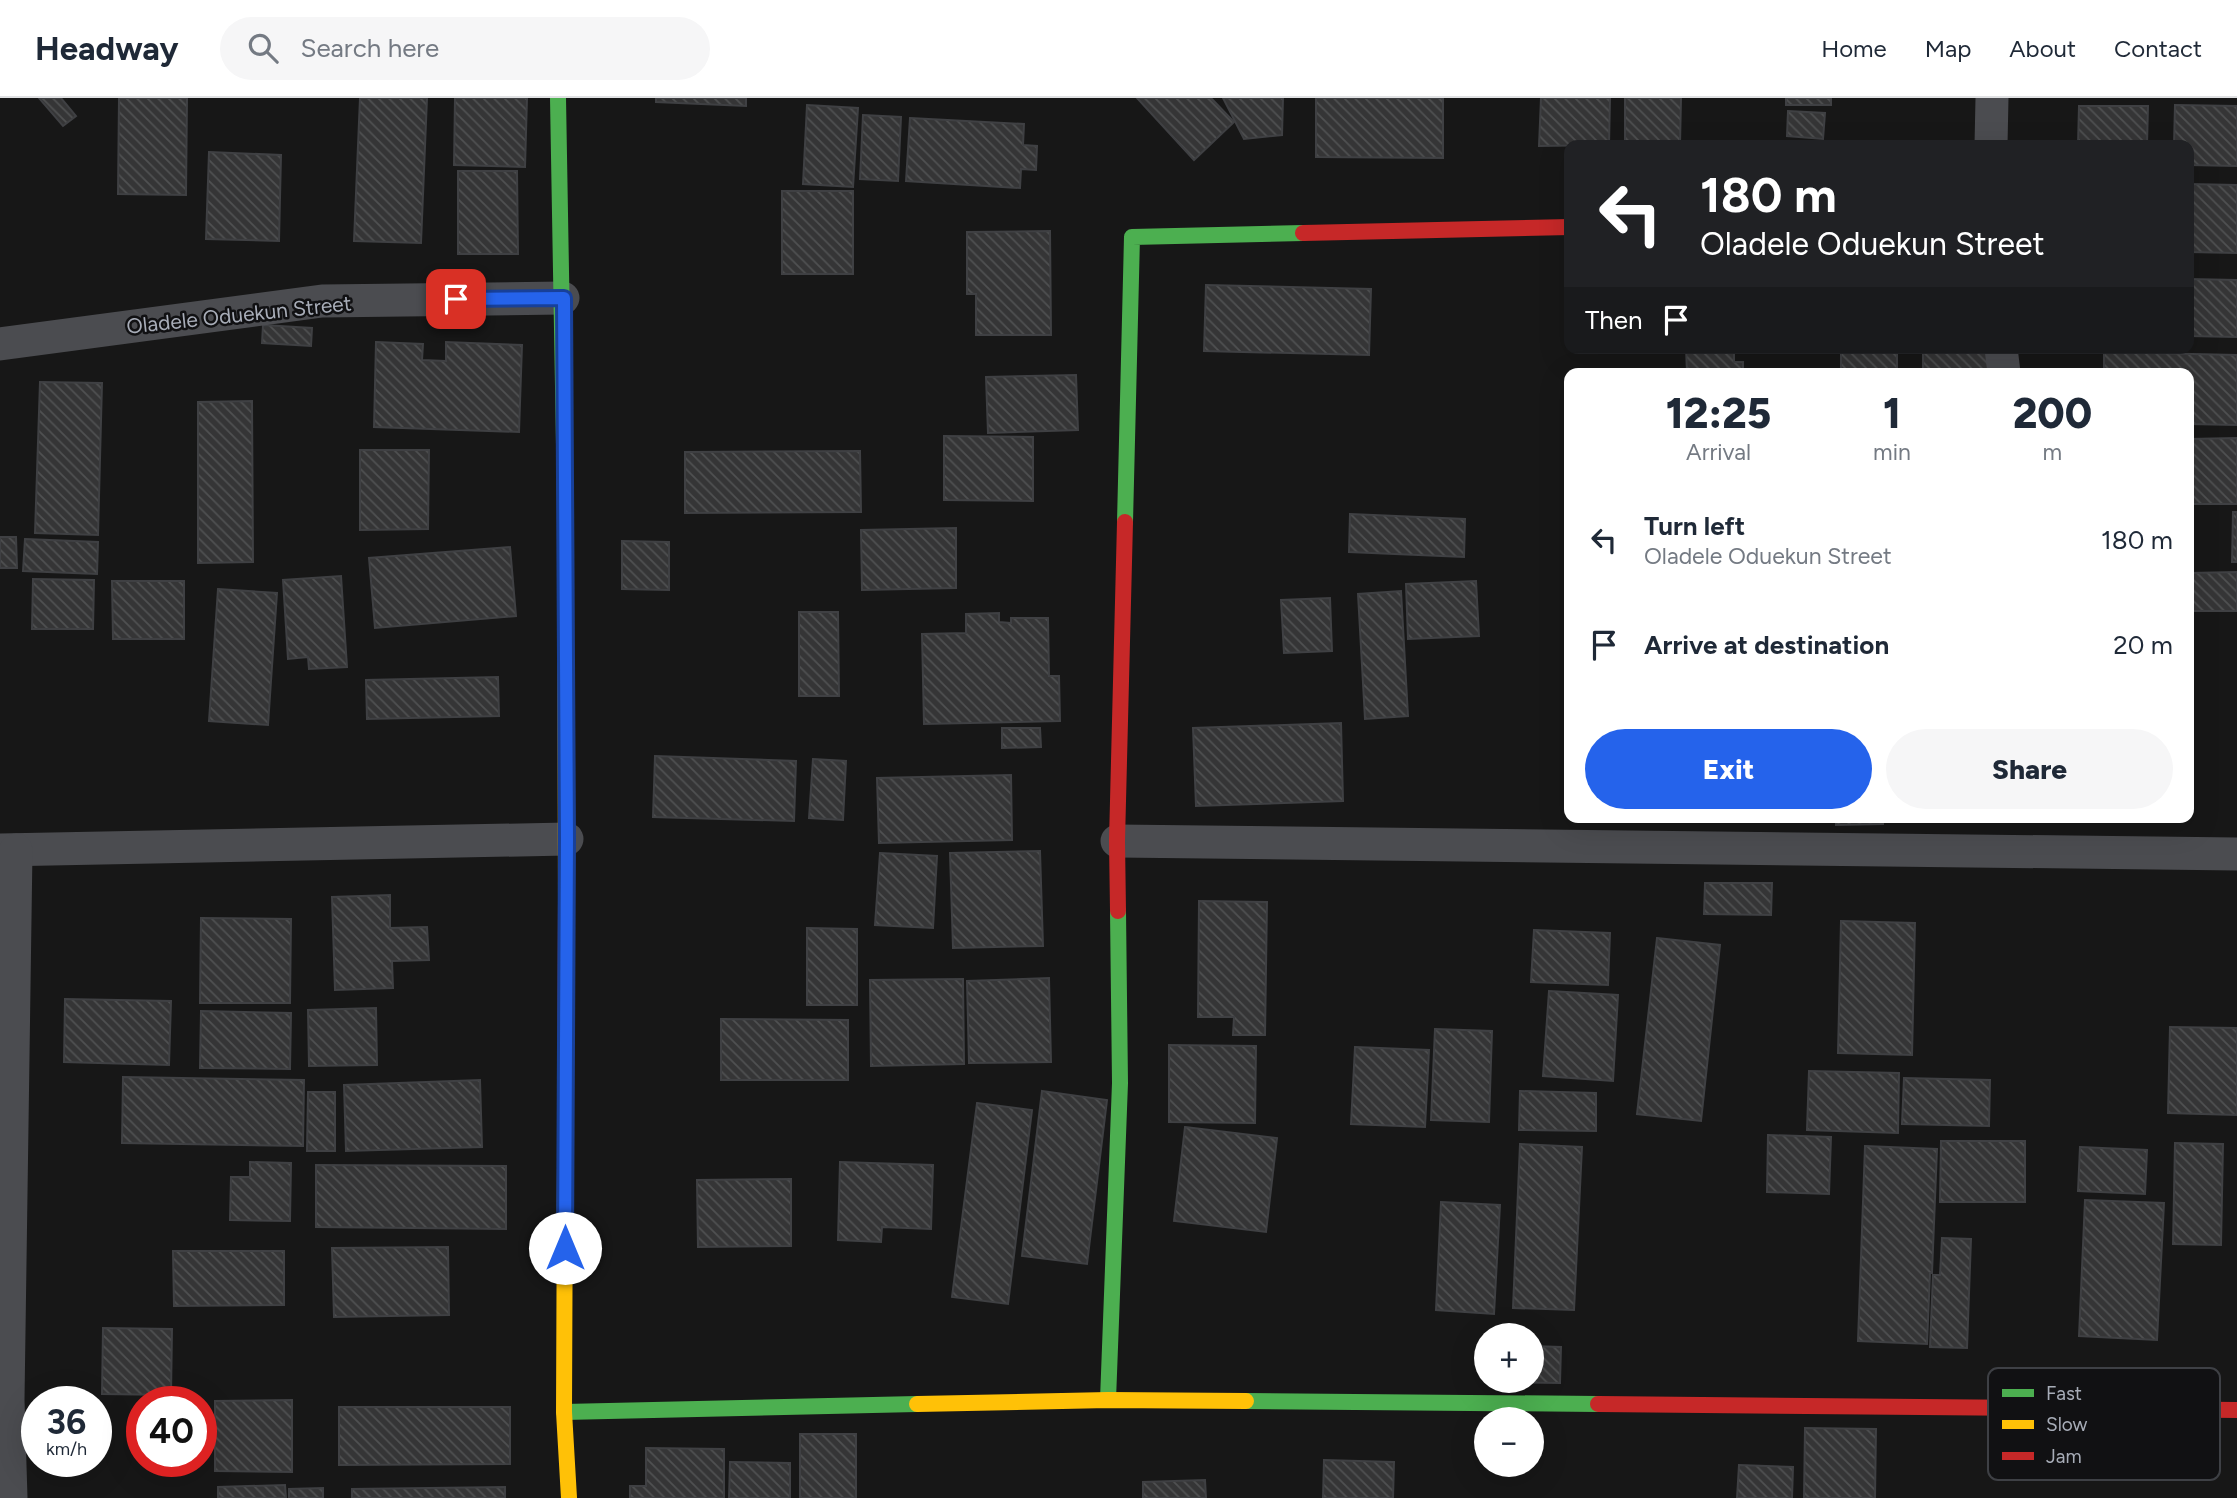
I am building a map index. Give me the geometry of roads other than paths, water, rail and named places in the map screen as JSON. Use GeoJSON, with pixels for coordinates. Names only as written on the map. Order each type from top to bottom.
{"type":"FeatureCollection","features":[{"type":"Feature","properties":{"kind":"street"},"geometry":{"type":"LineString","coordinates":[[558,98],[564,298],[567,839],[564,1412],[569,1498]]}},
{"type":"Feature","properties":{"kind":"street"},"geometry":{"type":"LineString","coordinates":[[1991,140],[1992,98]]}},
{"type":"Feature","properties":{"kind":"street"},"geometry":{"type":"LineString","coordinates":[[1108,1400],[1120,1083],[1118,841],[1132,237],[1564,227]]}},
{"type":"Feature","properties":{"kind":"street","name":"Oladele Oduekun Street"},"geometry":{"type":"LineString","coordinates":[[0,344],[322,301],[564,298]]}},
{"type":"Feature","properties":{"kind":"street"},"geometry":{"type":"LineString","coordinates":[[11,1498],[4,1401],[8,850],[567,839]]}},
{"type":"Feature","properties":{"kind":"street"},"geometry":{"type":"LineString","coordinates":[[1118,841],[2237,854]]}},
{"type":"Feature","properties":{"kind":"street"},"geometry":{"type":"LineString","coordinates":[[564,1412],[1108,1400],[1988,1408]]}}]}
